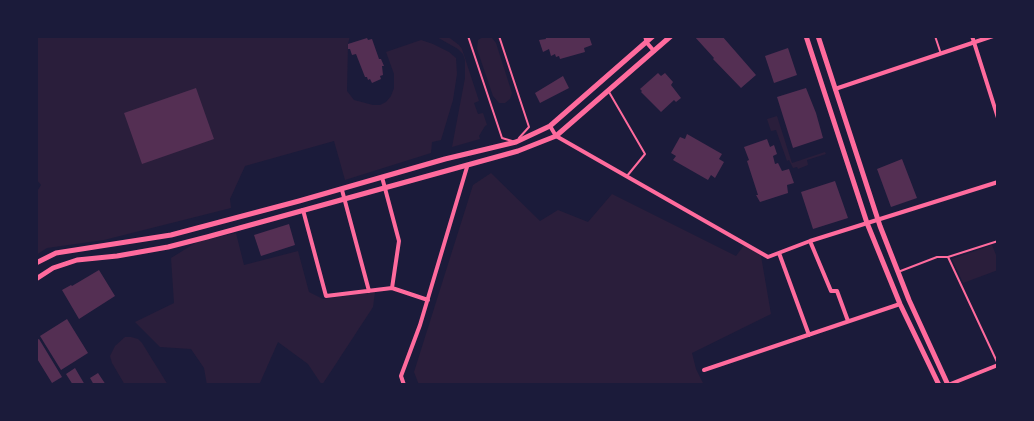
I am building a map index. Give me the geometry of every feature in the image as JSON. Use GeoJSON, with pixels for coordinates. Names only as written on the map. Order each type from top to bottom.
{"type":"FeatureCollection","features":[{"type":"Feature","properties":{"kind":"main road"},"geometry":{"type":"LineString","coordinates":[[36,263],[56,253],[171,234],[342,190],[445,159],[516,142],[550,126],[654,36]]}},
{"type":"Feature","properties":{"kind":"main road"},"geometry":{"type":"LineString","coordinates":[[36,279],[53,268],[77,260],[117,256],[168,247],[518,151],[556,136],[671,36]]}},
{"type":"Feature","properties":{"kind":"main road"},"geometry":{"type":"LineString","coordinates":[[806,36],[867,222],[900,304],[939,385]]}},
{"type":"Feature","properties":{"kind":"main road"},"geometry":{"type":"LineString","coordinates":[[818,36],[878,220],[897,272],[948,385]]}},
{"type":"Feature","properties":{"kind":"street"},"geometry":{"type":"LineString","coordinates":[[645,36],[647,43],[654,51]]}},
{"type":"Feature","properties":{"kind":"street"},"geometry":{"type":"LineString","coordinates":[[972,36],[998,118]]}},
{"type":"Feature","properties":{"kind":"street"},"geometry":{"type":"LineString","coordinates":[[836,90],[993,36]]}},
{"type":"Feature","properties":{"kind":"street"},"geometry":{"type":"LineString","coordinates":[[550,126],[556,136],[768,257],[867,222],[998,182]]}},
{"type":"Feature","properties":{"kind":"street"},"geometry":{"type":"LineString","coordinates":[[404,385],[400,376],[428,300],[467,166]]}},
{"type":"Feature","properties":{"kind":"street"},"geometry":{"type":"LineString","coordinates":[[382,177],[399,241],[392,288]]}},
{"type":"Feature","properties":{"kind":"street"},"geometry":{"type":"LineString","coordinates":[[342,190],[369,290]]}},
{"type":"Feature","properties":{"kind":"street"},"geometry":{"type":"LineString","coordinates":[[302,210],[326,296],[392,288],[428,300]]}},
{"type":"Feature","properties":{"kind":"street"},"geometry":{"type":"LineString","coordinates":[[810,241],[831,291],[837,291],[848,321]]}},
{"type":"Feature","properties":{"kind":"street"},"geometry":{"type":"LineString","coordinates":[[779,253],[809,335]]}},
{"type":"Feature","properties":{"kind":"street"},"geometry":{"type":"LineString","coordinates":[[704,370],[900,304]]}},
{"type":"Feature","properties":{"kind":"street"},"geometry":{"type":"LineString","coordinates":[[948,385],[998,364]]}},
{"type":"Feature","properties":{"kind":"lane"},"geometry":{"type":"LineString","coordinates":[[468,36],[502,138],[516,142],[529,127],[499,36]]}},
{"type":"Feature","properties":{"kind":"lane"},"geometry":{"type":"LineString","coordinates":[[935,36],[941,54]]}},
{"type":"Feature","properties":{"kind":"lane"},"geometry":{"type":"LineString","coordinates":[[608,91],[646,154],[627,176]]}},
{"type":"Feature","properties":{"kind":"lane"},"geometry":{"type":"LineString","coordinates":[[897,272],[937,257],[948,257],[998,241]]}},
{"type":"Feature","properties":{"kind":"lane"},"geometry":{"type":"LineString","coordinates":[[948,257],[998,364]]}},
{"type":"Feature","properties":{"kind":"shaded area"},"geometry":{"type":"Polygon","coordinates":[[[36,36],[350,36],[348,44],[347,91],[354,100],[373,105],[380,105],[386,102],[394,88],[394,74],[386,52],[421,40],[449,52],[456,58],[457,74],[453,100],[441,140],[432,142],[431,153],[345,180],[334,141],[245,166],[230,199],[231,208],[104,240],[47,248],[36,255],[36,193],[41,185],[36,179],[36,36]]]}},
{"type":"Feature","properties":{"kind":"shaded area"},"geometry":{"type":"Polygon","coordinates":[[[435,36],[447,36],[462,49],[479,101],[474,103],[478,114],[483,113],[487,125],[479,136],[480,139],[452,147],[465,78],[465,60],[463,54],[458,49],[435,36]]]}},
{"type":"Feature","properties":{"kind":"shaded area"},"geometry":{"type":"Polygon","coordinates":[[[483,37],[492,38],[496,43],[512,93],[510,99],[505,103],[499,103],[493,96],[477,49],[478,40],[483,37]]]}},
{"type":"Feature","properties":{"kind":"shaded area"},"geometry":{"type":"Polygon","coordinates":[[[777,116],[792,163],[825,152],[826,154],[807,160],[808,165],[798,169],[797,167],[793,168],[789,160],[787,161],[776,130],[771,131],[767,119],[777,116]]]}},
{"type":"Feature","properties":{"kind":"shaded area"},"geometry":{"type":"Polygon","coordinates":[[[491,173],[540,221],[558,210],[588,222],[612,194],[736,256],[745,244],[761,256],[771,314],[692,353],[696,369],[704,385],[419,385],[414,372],[473,185],[491,173]]]}},
{"type":"Feature","properties":{"kind":"shaded area"},"geometry":{"type":"Polygon","coordinates":[[[236,233],[244,265],[298,251],[309,292],[323,299],[375,292],[373,307],[322,385],[308,364],[278,342],[259,385],[207,385],[204,368],[191,349],[160,347],[135,322],[174,303],[171,258],[197,242],[236,233]]]}},
{"type":"Feature","properties":{"kind":"shaded area"},"geometry":{"type":"Polygon","coordinates":[[[992,245],[998,260],[998,270],[963,283],[952,259],[992,245]]]}},
{"type":"Feature","properties":{"kind":"shaded area"},"geometry":{"type":"Polygon","coordinates":[[[125,337],[138,339],[142,343],[168,385],[125,385],[110,356],[115,346],[125,337]]]}},
{"type":"Feature","properties":{"kind":"building"},"geometry":{"type":"Polygon","coordinates":[[[545,36],[589,36],[592,45],[584,48],[585,52],[560,59],[555,54],[551,56],[549,49],[543,52],[539,40],[546,39],[545,36]]]}},
{"type":"Feature","properties":{"kind":"building"},"geometry":{"type":"Polygon","coordinates":[[[694,36],[722,36],[756,75],[741,88],[694,36]]]}},
{"type":"Feature","properties":{"kind":"building"},"geometry":{"type":"Polygon","coordinates":[[[367,38],[368,40],[372,39],[379,59],[381,59],[384,66],[382,66],[383,75],[380,76],[381,79],[372,83],[370,79],[368,80],[365,77],[356,54],[352,55],[350,49],[348,49],[348,44],[367,38]]]}},
{"type":"Feature","properties":{"kind":"building"},"geometry":{"type":"Polygon","coordinates":[[[788,48],[797,75],[774,83],[765,56],[788,48]]]}},
{"type":"Feature","properties":{"kind":"building"},"geometry":{"type":"Polygon","coordinates":[[[658,73],[661,76],[665,73],[673,82],[671,85],[681,98],[676,102],[674,100],[661,112],[640,89],[658,73]]]}},
{"type":"Feature","properties":{"kind":"building"},"geometry":{"type":"Polygon","coordinates":[[[563,76],[569,88],[540,103],[535,93],[563,76]]]}},
{"type":"Feature","properties":{"kind":"building"},"geometry":{"type":"Polygon","coordinates":[[[196,88],[214,139],[142,164],[124,113],[196,88]]]}},
{"type":"Feature","properties":{"kind":"building"},"geometry":{"type":"Polygon","coordinates":[[[806,88],[823,138],[793,148],[777,97],[806,88]]]}},
{"type":"Feature","properties":{"kind":"building"},"geometry":{"type":"Polygon","coordinates":[[[687,134],[722,154],[719,159],[724,162],[715,178],[711,175],[708,180],[673,160],[676,156],[671,153],[680,137],[685,139],[687,134]]]}},
{"type":"Feature","properties":{"kind":"building"},"geometry":{"type":"Polygon","coordinates":[[[767,139],[770,147],[774,145],[777,154],[773,156],[775,164],[778,163],[782,171],[789,169],[794,183],[787,185],[788,193],[760,202],[756,195],[758,195],[744,147],[767,139]]]}},
{"type":"Feature","properties":{"kind":"building"},"geometry":{"type":"Polygon","coordinates":[[[902,159],[917,198],[891,207],[877,169],[902,159]]]}},
{"type":"Feature","properties":{"kind":"building"},"geometry":{"type":"Polygon","coordinates":[[[835,181],[848,218],[813,229],[801,192],[835,181]]]}},
{"type":"Feature","properties":{"kind":"building"},"geometry":{"type":"Polygon","coordinates":[[[289,224],[295,245],[261,256],[254,235],[289,224]]]}},
{"type":"Feature","properties":{"kind":"building"},"geometry":{"type":"Polygon","coordinates":[[[99,270],[115,296],[79,319],[62,290],[99,270]]]}},
{"type":"Feature","properties":{"kind":"building"},"geometry":{"type":"Polygon","coordinates":[[[67,319],[88,353],[61,370],[40,336],[67,319]]]}},
{"type":"Feature","properties":{"kind":"building"},"geometry":{"type":"Polygon","coordinates":[[[39,339],[62,377],[52,383],[36,357],[36,340],[39,339]]]}},
{"type":"Feature","properties":{"kind":"building"},"geometry":{"type":"Polygon","coordinates":[[[75,368],[85,385],[73,385],[66,374],[75,368]]]}},
{"type":"Feature","properties":{"kind":"building"},"geometry":{"type":"Polygon","coordinates":[[[98,373],[106,385],[94,385],[90,378],[98,373]]]}}]}
